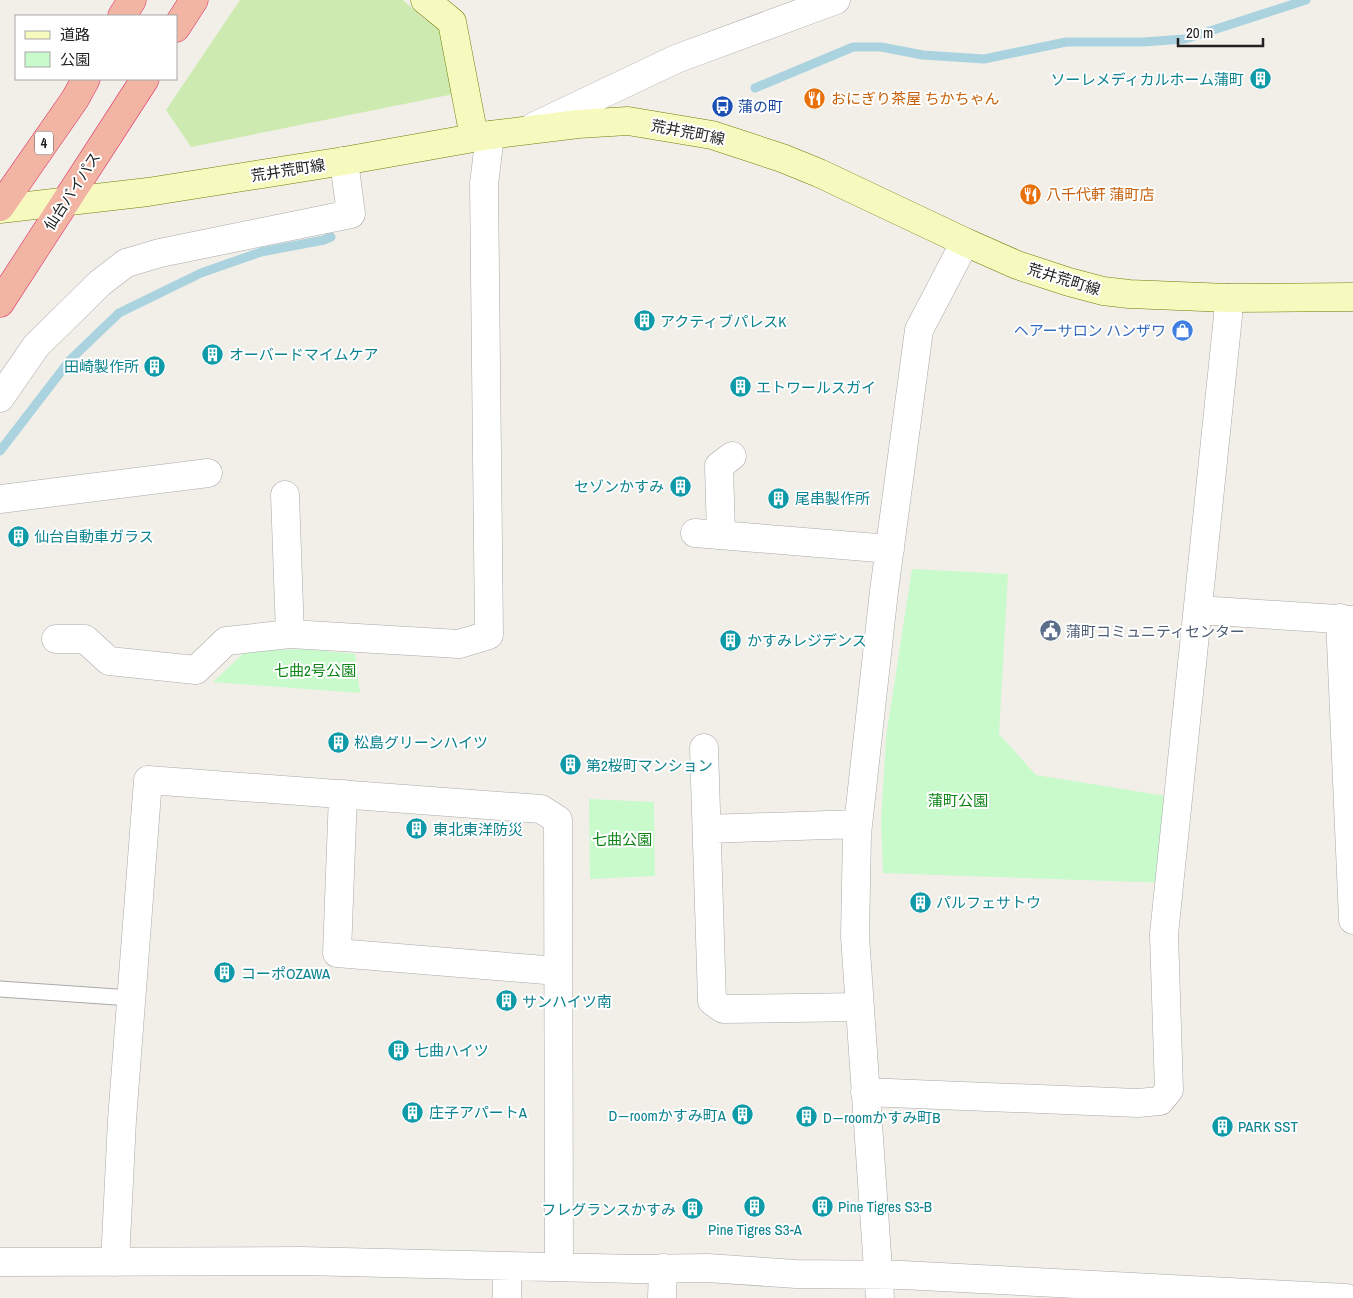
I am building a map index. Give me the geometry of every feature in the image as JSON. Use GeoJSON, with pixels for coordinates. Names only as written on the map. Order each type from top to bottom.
{"type":"FeatureCollection","features":[{"type":"Feature","properties":{"kind":"highway"},"geometry":{"type":"LineString","coordinates":[[116,15],[118,0]]}},
{"type":"Feature","properties":{"kind":"highway"},"geometry":{"type":"LineString","coordinates":[[123,15],[132,0]]}},
{"type":"Feature","properties":{"kind":"highway"},"geometry":{"type":"LineString","coordinates":[[178,25],[194,0]]}},
{"type":"Feature","properties":{"kind":"highway","name":"4"},"geometry":{"type":"LineString","coordinates":[[0,208],[75,99],[85,80]]}},
{"type":"Feature","properties":{"kind":"highway","name":"仙台バイパス"},"geometry":{"type":"LineString","coordinates":[[0,303],[144,80]]}},
{"type":"Feature","properties":{"kind":"main road"},"geometry":{"type":"LineString","coordinates":[[425,0],[449,11],[482,136]]}},
{"type":"Feature","properties":{"kind":"main road","name":"荒井荒町線"},"geometry":{"type":"LineString","coordinates":[[0,208],[148,192],[344,161],[482,136],[578,124],[628,121],[712,134],[782,158],[819,173],[1017,265],[1103,291],[1129,294],[1228,298],[1353,298]]}},
{"type":"Feature","properties":{"kind":"street"},"geometry":{"type":"LineString","coordinates":[[527,130],[676,59],[836,0]]}},
{"type":"Feature","properties":{"kind":"street"},"geometry":{"type":"LineString","coordinates":[[56,639],[85,639],[109,661],[196,670],[226,641],[290,634],[459,644],[489,635],[482,136]]}},
{"type":"Feature","properties":{"kind":"street"},"geometry":{"type":"LineString","coordinates":[[0,398],[36,346],[100,283],[126,263],[160,253],[351,214],[344,161]]}},
{"type":"Feature","properties":{"kind":"street"},"geometry":{"type":"LineString","coordinates":[[879,1286],[855,936],[858,824],[890,550],[919,330],[965,242]]}},
{"type":"Feature","properties":{"kind":"street"},"geometry":{"type":"LineString","coordinates":[[865,1092],[1138,1104],[1160,1101],[1169,1090],[1164,934],[1228,316],[1228,298]]}},
{"type":"Feature","properties":{"kind":"street"},"geometry":{"type":"LineString","coordinates":[[732,456],[719,466],[708,534],[890,550]]}},
{"type":"Feature","properties":{"kind":"street"},"geometry":{"type":"LineString","coordinates":[[0,499],[208,473]]}},
{"type":"Feature","properties":{"kind":"street"},"geometry":{"type":"LineString","coordinates":[[285,495],[290,634]]}},
{"type":"Feature","properties":{"kind":"street"},"geometry":{"type":"LineString","coordinates":[[1198,610],[1347,619],[1353,920]]}},
{"type":"Feature","properties":{"kind":"street"},"geometry":{"type":"LineString","coordinates":[[704,748],[712,1001],[723,1009],[860,1007]]}},
{"type":"Feature","properties":{"kind":"street"},"geometry":{"type":"LineString","coordinates":[[114,1262],[122,1120],[148,780],[541,809],[558,820],[558,1267]]}},
{"type":"Feature","properties":{"kind":"street"},"geometry":{"type":"LineString","coordinates":[[342,794],[337,954],[558,972]]}},
{"type":"Feature","properties":{"kind":"street"},"geometry":{"type":"LineString","coordinates":[[707,829],[858,824]]}},
{"type":"Feature","properties":{"kind":"street"},"geometry":{"type":"LineString","coordinates":[[0,1262],[302,1261],[558,1267],[707,1268],[796,1274],[879,1286],[1346,1298]]}},
{"type":"Feature","properties":{"kind":"street"},"geometry":{"type":"LineString","coordinates":[[507,1266],[507,1298]]}},
{"type":"Feature","properties":{"kind":"street"},"geometry":{"type":"LineString","coordinates":[[662,1298],[663,1268]]}},
{"type":"Feature","properties":{"kind":"lane"},"geometry":{"type":"LineString","coordinates":[[0,989],[131,998]]}},
{"type":"Feature","properties":{"kind":"green space"},"geometry":{"type":"Polygon","coordinates":[[[240,0],[403,0],[424,19],[443,30],[454,94],[191,147],[166,110],[240,0]]]}},
{"type":"Feature","properties":{"kind":"green space","name":"蒲町公園"},"geometry":{"type":"Polygon","coordinates":[[[912,569],[1008,574],[999,734],[1036,775],[1178,798],[1170,883],[883,873],[881,822],[886,737],[912,569]]]}},
{"type":"Feature","properties":{"kind":"green space","name":"七曲2号公園"},"geometry":{"type":"Polygon","coordinates":[[[304,649],[355,654],[360,693],[213,682],[246,651],[304,649]]]}},
{"type":"Feature","properties":{"kind":"green space","name":"七曲公園"},"geometry":{"type":"Polygon","coordinates":[[[589,799],[654,802],[655,876],[590,879],[589,799]]]}},
{"type":"Feature","properties":{"kind":"waterway"},"geometry":{"type":"LineString","coordinates":[[755,88],[853,47],[881,47],[923,55],[984,59],[1066,42],[1143,42],[1185,39],[1306,0]]}},
{"type":"Feature","properties":{"kind":"waterway"},"geometry":{"type":"LineString","coordinates":[[0,451],[70,360],[119,313],[201,273],[261,252],[331,237]]}},
{"type":"Feature","properties":{"kind":"place","name":"ソーレメディカルホーム蒲町"},"geometry":{"type":"Point","coordinates":[1260,79]}},
{"type":"Feature","properties":{"kind":"place","name":"おにぎり茶屋 ちかちゃん"},"geometry":{"type":"Point","coordinates":[815,98]}},
{"type":"Feature","properties":{"kind":"place","name":"蒲の町"},"geometry":{"type":"Point","coordinates":[722,106]}},
{"type":"Feature","properties":{"kind":"place","name":"八千代軒 蒲町店"},"geometry":{"type":"Point","coordinates":[1030,194]}},
{"type":"Feature","properties":{"kind":"place","name":"アクティブパレスK"},"geometry":{"type":"Point","coordinates":[644,321]}},
{"type":"Feature","properties":{"kind":"place","name":"ヘアーサロン ハンザワ"},"geometry":{"type":"Point","coordinates":[1182,330]}},
{"type":"Feature","properties":{"kind":"place","name":"オーバードマイムケア"},"geometry":{"type":"Point","coordinates":[213,354]}},
{"type":"Feature","properties":{"kind":"place","name":"田崎製作所"},"geometry":{"type":"Point","coordinates":[155,366]}},
{"type":"Feature","properties":{"kind":"place","name":"エトワールスガイ"},"geometry":{"type":"Point","coordinates":[740,387]}},
{"type":"Feature","properties":{"kind":"place","name":"セゾンかすみ"},"geometry":{"type":"Point","coordinates":[680,486]}},
{"type":"Feature","properties":{"kind":"place","name":"尾串製作所"},"geometry":{"type":"Point","coordinates":[779,498]}},
{"type":"Feature","properties":{"kind":"place","name":"仙台自動車ガラス"},"geometry":{"type":"Point","coordinates":[18,536]}},
{"type":"Feature","properties":{"kind":"place","name":"蒲町コミュニティセンター"},"geometry":{"type":"Point","coordinates":[1050,631]}},
{"type":"Feature","properties":{"kind":"place","name":"かすみレジデンス"},"geometry":{"type":"Point","coordinates":[731,640]}},
{"type":"Feature","properties":{"kind":"place","name":"松島グリーンハイツ"},"geometry":{"type":"Point","coordinates":[338,742]}},
{"type":"Feature","properties":{"kind":"place","name":"第2桜町マンション"},"geometry":{"type":"Point","coordinates":[570,765]}},
{"type":"Feature","properties":{"kind":"place","name":"東北東洋防災"},"geometry":{"type":"Point","coordinates":[417,829]}},
{"type":"Feature","properties":{"kind":"place","name":"パルフェサトウ"},"geometry":{"type":"Point","coordinates":[920,902]}},
{"type":"Feature","properties":{"kind":"place","name":"コーポOZAWA"},"geometry":{"type":"Point","coordinates":[225,973]}},
{"type":"Feature","properties":{"kind":"place","name":"サンハイツ南"},"geometry":{"type":"Point","coordinates":[506,1001]}},
{"type":"Feature","properties":{"kind":"place","name":"七曲ハイツ"},"geometry":{"type":"Point","coordinates":[398,1050]}},
{"type":"Feature","properties":{"kind":"place","name":"庄子アパートA"},"geometry":{"type":"Point","coordinates":[413,1112]}},
{"type":"Feature","properties":{"kind":"place","name":"D―roomかすみ町A"},"geometry":{"type":"Point","coordinates":[742,1115]}},
{"type":"Feature","properties":{"kind":"place","name":"D―roomかすみ町B"},"geometry":{"type":"Point","coordinates":[807,1117]}},
{"type":"Feature","properties":{"kind":"place","name":"PARK SST"},"geometry":{"type":"Point","coordinates":[1222,1126]}},
{"type":"Feature","properties":{"kind":"place","name":"Pine Tigres S3-A"},"geometry":{"type":"Point","coordinates":[755,1206]}},
{"type":"Feature","properties":{"kind":"place","name":"Pine Tigres S3-B"},"geometry":{"type":"Point","coordinates":[822,1206]}},
{"type":"Feature","properties":{"kind":"place","name":"フレグランスかすみ"},"geometry":{"type":"Point","coordinates":[692,1209]}}]}
